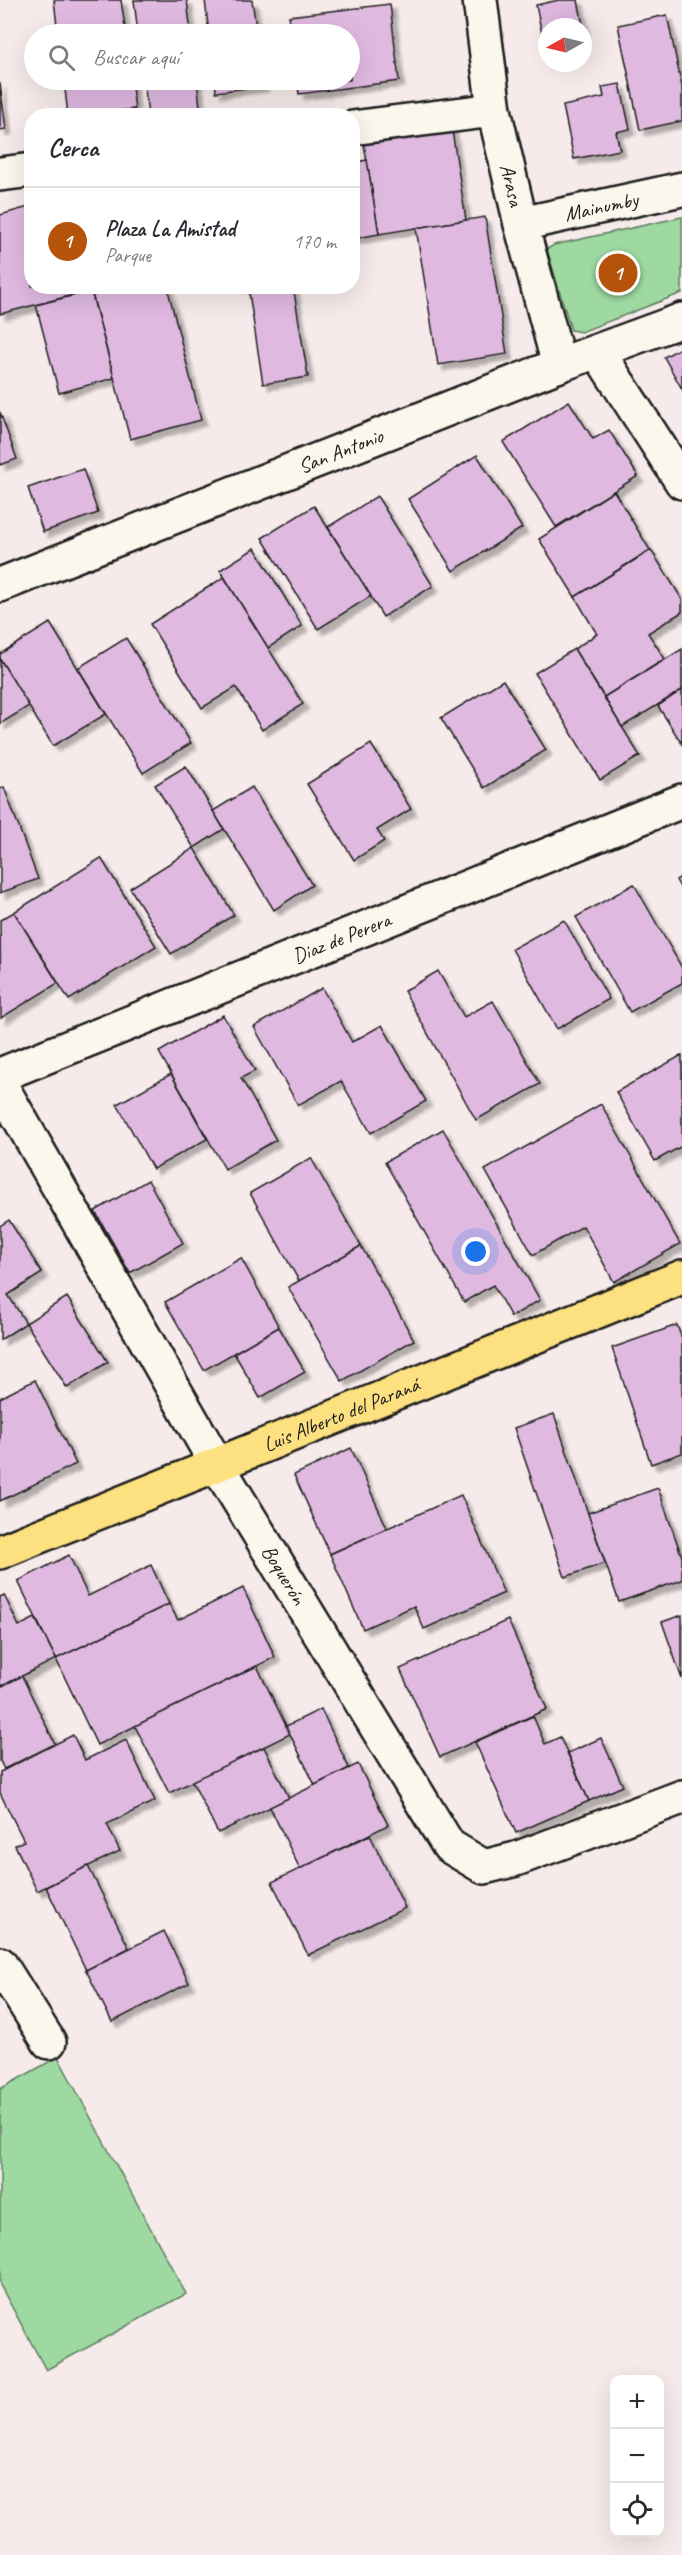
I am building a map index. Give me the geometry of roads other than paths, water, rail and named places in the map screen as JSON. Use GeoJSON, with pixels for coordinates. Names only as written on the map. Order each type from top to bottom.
{"type":"FeatureCollection","features":[{"type":"Feature","properties":{"kind":"main road","name":"Luis Alberto del Paraná"},"geometry":{"type":"LineString","coordinates":[[0,1552],[682,1276]]}},
{"type":"Feature","properties":{"kind":"street","name":"Arasa"},"geometry":{"type":"LineString","coordinates":[[480,0],[494,110],[521,224],[559,365]]}},
{"type":"Feature","properties":{"kind":"street"},"geometry":{"type":"LineString","coordinates":[[360,127],[494,110]]}},
{"type":"Feature","properties":{"kind":"street"},"geometry":{"type":"LineString","coordinates":[[0,174],[24,171]]}},
{"type":"Feature","properties":{"kind":"street","name":"Mainumby"},"geometry":{"type":"LineString","coordinates":[[521,224],[682,189]]}},
{"type":"Feature","properties":{"kind":"street","name":"San Antonio"},"geometry":{"type":"LineString","coordinates":[[0,585],[559,365],[682,320]]}},
{"type":"Feature","properties":{"kind":"street"},"geometry":{"type":"LineString","coordinates":[[598,352],[682,482]]}},
{"type":"Feature","properties":{"kind":"street","name":"Diaz de Perera"},"geometry":{"type":"LineString","coordinates":[[0,1076],[682,801]]}},
{"type":"Feature","properties":{"kind":"street","name":"Boquerón"},"geometry":{"type":"LineString","coordinates":[[0,1084],[216,1463],[448,1846],[484,1867],[516,1859],[682,1797]]}},
{"type":"Feature","properties":{"kind":"street"},"geometry":{"type":"LineString","coordinates":[[0,1964],[49,2042]]}},
{"type":"Feature","properties":{"kind":"place","name":"Plaza La Amistad"},"geometry":{"type":"Point","coordinates":[618,273]}}]}
